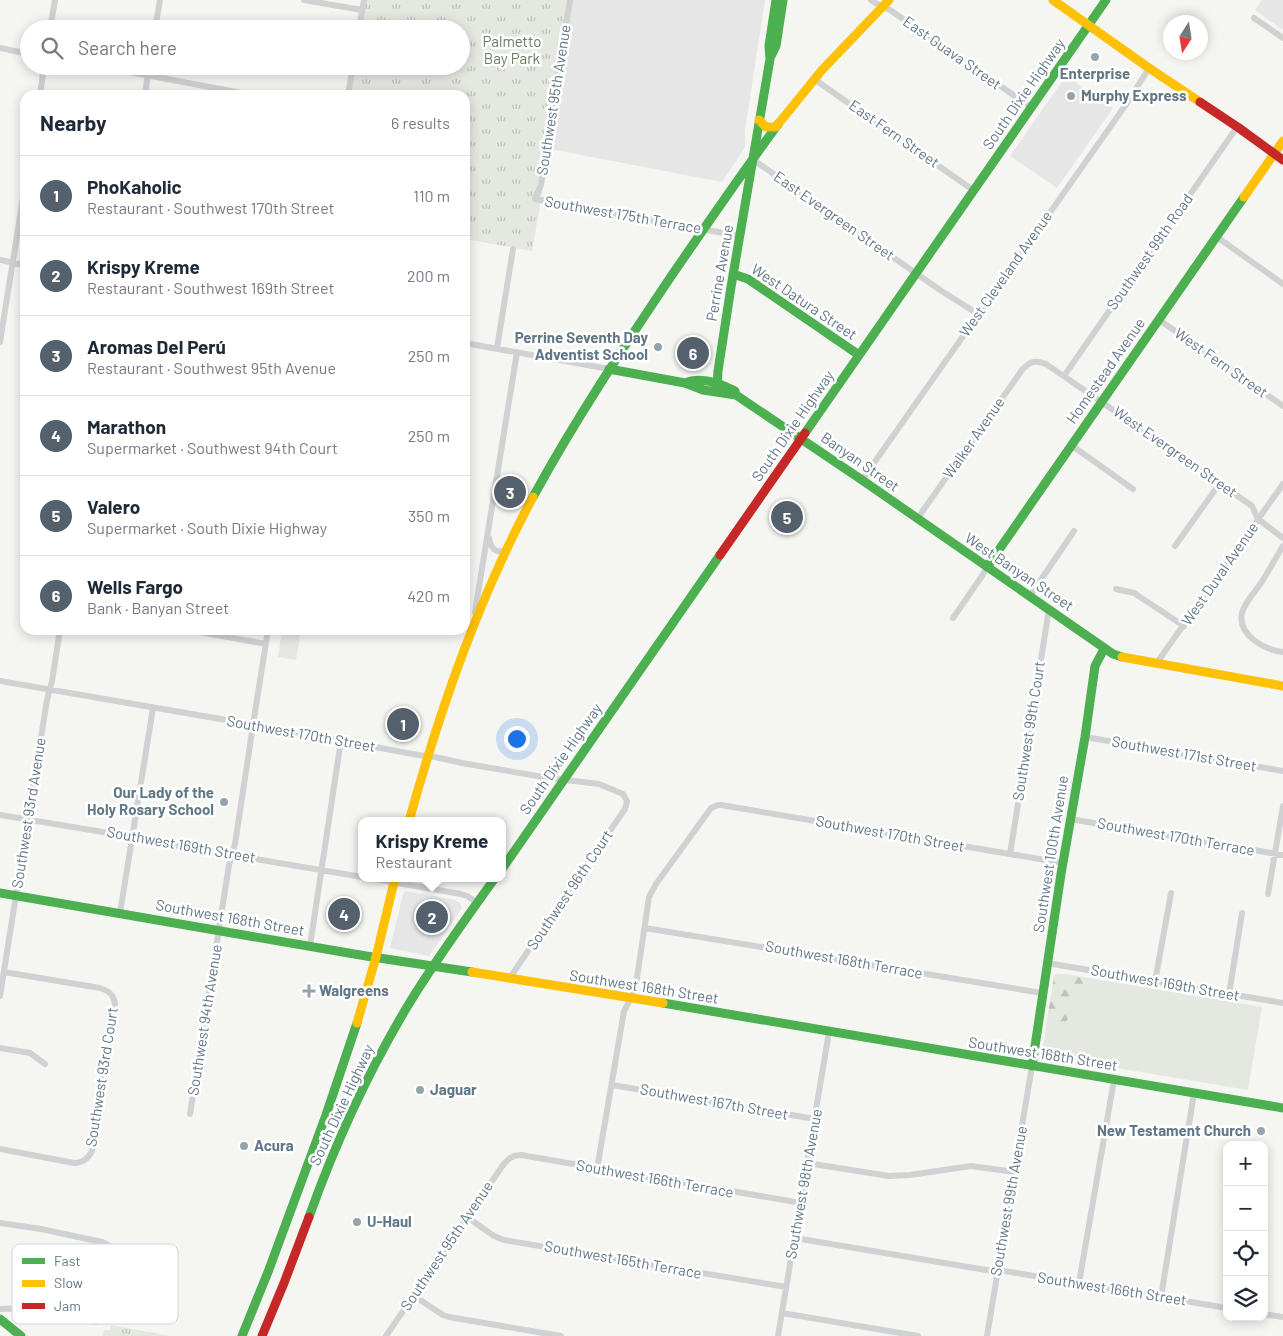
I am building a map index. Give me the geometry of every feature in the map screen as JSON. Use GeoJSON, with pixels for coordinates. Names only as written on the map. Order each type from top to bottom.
{"type":"FeatureCollection","features":[{"type":"Feature","properties":{"kind":"main road"},"geometry":{"type":"LineString","coordinates":[[770,59],[769,46],[776,0]]}},
{"type":"Feature","properties":{"kind":"main road"},"geometry":{"type":"LineString","coordinates":[[770,59],[776,46],[783,0]]}},
{"type":"Feature","properties":{"kind":"main road"},"geometry":{"type":"LineString","coordinates":[[1053,0],[1283,160]]}},
{"type":"Feature","properties":{"kind":"main road","name":"South Dixie Highway"},"geometry":{"type":"LineString","coordinates":[[506,863],[1106,0]]}},
{"type":"Feature","properties":{"kind":"main road"},"geometry":{"type":"LineString","coordinates":[[410,817],[448,691],[482,604],[507,550],[554,460],[609,369],[752,159],[814,79],[886,3]]}},
{"type":"Feature","properties":{"kind":"main road","name":"Perrine Avenue"},"geometry":{"type":"LineString","coordinates":[[717,387],[727,309],[770,59]]}},
{"type":"Feature","properties":{"kind":"main road"},"geometry":{"type":"LineString","coordinates":[[759,120],[765,127],[776,127]]}},
{"type":"Feature","properties":{"kind":"main road","name":"Homestead Avenue"},"geometry":{"type":"LineString","coordinates":[[986,567],[1283,141]]}},
{"type":"Feature","properties":{"kind":"main road","name":"West Datura Street"},"geometry":{"type":"LineString","coordinates":[[733,274],[748,278],[859,355]]}},
{"type":"Feature","properties":{"kind":"main road","name":"Banyan Street"},"geometry":{"type":"LineString","coordinates":[[609,369],[685,383],[698,379],[717,387],[728,387],[735,391],[736,395],[918,519]]}},
{"type":"Feature","properties":{"kind":"main road","name":"West Banyan Street"},"geometry":{"type":"LineString","coordinates":[[918,519],[1104,649],[1119,657],[1283,686]]}},
{"type":"Feature","properties":{"kind":"main road","name":"Southwest 100th Avenue"},"geometry":{"type":"LineString","coordinates":[[1032,1066],[1095,666],[1104,649]]}},
{"type":"Feature","properties":{"kind":"main road","name":"South Dixie Highway"},"geometry":{"type":"LineString","coordinates":[[262,1336],[280,1294],[320,1184],[353,1037],[376,957],[394,882]]}},
{"type":"Feature","properties":{"kind":"main road","name":"South Dixie Highway"},"geometry":{"type":"LineString","coordinates":[[242,1336],[284,1228],[336,1119],[387,1042],[433,967],[492,882]]}},
{"type":"Feature","properties":{"kind":"main road","name":"Southwest 168th Street"},"geometry":{"type":"LineString","coordinates":[[0,893],[1283,1108]]}},
{"type":"Feature","properties":{"kind":"main road"},"geometry":{"type":"LineString","coordinates":[[284,1228],[289,1243],[295,1252]]}},
{"type":"Feature","properties":{"kind":"main road"},"geometry":{"type":"LineString","coordinates":[[268,1272],[274,1276],[279,1284],[280,1294]]}},
{"type":"Feature","properties":{"kind":"main road"},"geometry":{"type":"LineString","coordinates":[[0,1319],[21,1336]]}},
{"type":"Feature","properties":{"kind":"street"},"geometry":{"type":"LineString","coordinates":[[52,20],[55,0]]}},
{"type":"Feature","properties":{"kind":"street"},"geometry":{"type":"LineString","coordinates":[[157,20],[160,0]]}},
{"type":"Feature","properties":{"kind":"street"},"geometry":{"type":"LineString","coordinates":[[304,0],[362,10]]}},
{"type":"Feature","properties":{"kind":"street"},"geometry":{"type":"LineString","coordinates":[[360,20],[364,0]]}},
{"type":"Feature","properties":{"kind":"street","name":"Southwest 95th Avenue"},"geometry":{"type":"LineString","coordinates":[[535,198],[541,185],[570,0]]}},
{"type":"Feature","properties":{"kind":"street","name":"East Guava Street"},"geometry":{"type":"LineString","coordinates":[[871,0],[886,3],[894,12],[1031,107]]}},
{"type":"Feature","properties":{"kind":"street"},"geometry":{"type":"LineString","coordinates":[[1254,18],[1283,38]]}},
{"type":"Feature","properties":{"kind":"street"},"geometry":{"type":"LineString","coordinates":[[0,48],[20,52]]}},
{"type":"Feature","properties":{"kind":"street","name":"West Cleveland Avenue"},"geometry":{"type":"LineString","coordinates":[[862,480],[1149,68]]}},
{"type":"Feature","properties":{"kind":"street"},"geometry":{"type":"LineString","coordinates":[[41,90],[43,75]]}},
{"type":"Feature","properties":{"kind":"street"},"geometry":{"type":"LineString","coordinates":[[143,75],[225,90]]}},
{"type":"Feature","properties":{"kind":"street"},"geometry":{"type":"LineString","coordinates":[[349,90],[351,75]]}},
{"type":"Feature","properties":{"kind":"street"},"geometry":{"type":"LineString","coordinates":[[146,90],[148,76]]}},
{"type":"Feature","properties":{"kind":"street","name":"East Fern Street"},"geometry":{"type":"LineString","coordinates":[[814,79],[973,190]]}},
{"type":"Feature","properties":{"kind":"street","name":"Southwest 99th Road"},"geometry":{"type":"LineString","coordinates":[[1064,376],[1237,127]]}},
{"type":"Feature","properties":{"kind":"street","name":"East Evergreen Street"},"geometry":{"type":"LineString","coordinates":[[752,159],[916,273]]}},
{"type":"Feature","properties":{"kind":"street","name":"Southwest 175th Terrace"},"geometry":{"type":"LineString","coordinates":[[535,198],[740,236]]}},
{"type":"Feature","properties":{"kind":"street"},"geometry":{"type":"LineString","coordinates":[[0,342],[20,215]]}},
{"type":"Feature","properties":{"kind":"street"},"geometry":{"type":"LineString","coordinates":[[1217,236],[1283,284]]}},
{"type":"Feature","properties":{"kind":"street"},"geometry":{"type":"LineString","coordinates":[[497,348],[513,249]]}},
{"type":"Feature","properties":{"kind":"street"},"geometry":{"type":"LineString","coordinates":[[0,260],[20,264]]}},
{"type":"Feature","properties":{"kind":"street"},"geometry":{"type":"LineString","coordinates":[[916,273],[978,314]]}},
{"type":"Feature","properties":{"kind":"street","name":"West Fern Street"},"geometry":{"type":"LineString","coordinates":[[1158,320],[1283,406]]}},
{"type":"Feature","properties":{"kind":"street"},"geometry":{"type":"LineString","coordinates":[[470,344],[609,369]]}},
{"type":"Feature","properties":{"kind":"street"},"geometry":{"type":"LineString","coordinates":[[473,628],[507,409],[518,352]]}},
{"type":"Feature","properties":{"kind":"street","name":"West Evergreen Street"},"geometry":{"type":"LineString","coordinates":[[1033,361],[1046,364],[1220,483],[1252,506],[1258,518],[1283,538]]}},
{"type":"Feature","properties":{"kind":"street","name":"Walker Avenue"},"geometry":{"type":"LineString","coordinates":[[918,519],[1022,370],[1033,361]]}},
{"type":"Feature","properties":{"kind":"street"},"geometry":{"type":"LineString","coordinates":[[1070,446],[1133,489]]}},
{"type":"Feature","properties":{"kind":"street"},"geometry":{"type":"LineString","coordinates":[[1175,546],[1220,483]]}},
{"type":"Feature","properties":{"kind":"street","name":"West Duval Avenue"},"geometry":{"type":"LineString","coordinates":[[1156,664],[1283,484]]}},
{"type":"Feature","properties":{"kind":"street"},"geometry":{"type":"LineString","coordinates":[[1030,596],[1074,531]]}},
{"type":"Feature","properties":{"kind":"street"},"geometry":{"type":"LineString","coordinates":[[489,533],[490,545],[494,549],[507,550]]}},
{"type":"Feature","properties":{"kind":"street"},"geometry":{"type":"LineString","coordinates":[[1283,546],[1245,606],[1242,615],[1244,626],[1251,637],[1266,648],[1283,652]]}},
{"type":"Feature","properties":{"kind":"street","name":"Homestead Avenue"},"geometry":{"type":"LineString","coordinates":[[953,618],[982,576],[986,567]]}},
{"type":"Feature","properties":{"kind":"street"},"geometry":{"type":"LineString","coordinates":[[1116,589],[1134,593],[1184,626]]}},
{"type":"Feature","properties":{"kind":"street","name":"Southwest 99th Court"},"geometry":{"type":"LineString","coordinates":[[1010,854],[1050,610]]}},
{"type":"Feature","properties":{"kind":"street","name":"Southwest 93rd Avenue"},"geometry":{"type":"LineString","coordinates":[[0,996],[59,635]]}},
{"type":"Feature","properties":{"kind":"street"},"geometry":{"type":"LineString","coordinates":[[216,635],[266,644]]}},
{"type":"Feature","properties":{"kind":"street","name":"Southwest 94th Avenue"},"geometry":{"type":"LineString","coordinates":[[190,1114],[267,635]]}},
{"type":"Feature","properties":{"kind":"street","name":"Southwest 170th Street"},"geometry":{"type":"LineString","coordinates":[[0,681],[341,740],[467,764],[549,778],[599,784],[623,794],[627,801]]}},
{"type":"Feature","properties":{"kind":"street"},"geometry":{"type":"LineString","coordinates":[[120,913],[153,708]]}},
{"type":"Feature","properties":{"kind":"street","name":"Southwest 171st Street"},"geometry":{"type":"LineString","coordinates":[[1085,737],[1283,770]]}},
{"type":"Feature","properties":{"kind":"street"},"geometry":{"type":"LineString","coordinates":[[310,946],[341,740]]}},
{"type":"Feature","properties":{"kind":"street","name":"Southwest 96th Court"},"geometry":{"type":"LineString","coordinates":[[509,979],[623,813],[627,806],[627,801]]}},
{"type":"Feature","properties":{"kind":"street","name":"Southwest 170th Street"},"geometry":{"type":"LineString","coordinates":[[645,928],[648,901],[653,888],[708,811],[718,805],[1063,863]]}},
{"type":"Feature","properties":{"kind":"street"},"geometry":{"type":"LineString","coordinates":[[1268,894],[1283,806]]}},
{"type":"Feature","properties":{"kind":"street","name":"Southwest 169th Street"},"geometry":{"type":"LineString","coordinates":[[0,815],[358,876]]}},
{"type":"Feature","properties":{"kind":"street","name":"Southwest 170th Terrace"},"geometry":{"type":"LineString","coordinates":[[1070,819],[1283,855]]}},
{"type":"Feature","properties":{"kind":"street"},"geometry":{"type":"LineString","coordinates":[[404,882],[461,894],[478,903]]}},
{"type":"Feature","properties":{"kind":"street"},"geometry":{"type":"LineString","coordinates":[[1155,982],[1170,893]]}},
{"type":"Feature","properties":{"kind":"street"},"geometry":{"type":"LineString","coordinates":[[1229,994],[1242,913]]}},
{"type":"Feature","properties":{"kind":"street"},"geometry":{"type":"LineString","coordinates":[[597,1169],[624,1011],[635,991],[645,928]]}},
{"type":"Feature","properties":{"kind":"street","name":"Southwest 168th Terrace"},"geometry":{"type":"LineString","coordinates":[[645,928],[1042,993]]}},
{"type":"Feature","properties":{"kind":"street"},"geometry":{"type":"LineString","coordinates":[[0,948],[8,950]]}},
{"type":"Feature","properties":{"kind":"street","name":"Southwest 169th Street"},"geometry":{"type":"LineString","coordinates":[[1047,963],[1283,1003]]}},
{"type":"Feature","properties":{"kind":"street","name":"Southwest 93rd Court"},"geometry":{"type":"LineString","coordinates":[[0,1149],[74,1163],[84,1160],[89,1156],[92,1152],[114,1013],[114,1001],[109,992],[100,988],[4,972]]}},
{"type":"Feature","properties":{"kind":"street","name":"Southwest 98th Avenue"},"geometry":{"type":"LineString","coordinates":[[778,1336],[829,1032]]}},
{"type":"Feature","properties":{"kind":"street"},"geometry":{"type":"LineString","coordinates":[[0,1048],[30,1053],[45,1064]]}},
{"type":"Feature","properties":{"kind":"street","name":"Southwest 99th Avenue"},"geometry":{"type":"LineString","coordinates":[[987,1336],[1032,1066]]}},
{"type":"Feature","properties":{"kind":"street"},"geometry":{"type":"LineString","coordinates":[[1079,1283],[1114,1080]]}},
{"type":"Feature","properties":{"kind":"street","name":"Southwest 167th Street"},"geometry":{"type":"LineString","coordinates":[[612,1084],[815,1119]]}},
{"type":"Feature","properties":{"kind":"street"},"geometry":{"type":"LineString","coordinates":[[1161,1296],[1194,1093]]}},
{"type":"Feature","properties":{"kind":"street","name":"Southwest 166th Terrace"},"geometry":{"type":"LineString","coordinates":[[511,1157],[521,1155],[801,1203]]}},
{"type":"Feature","properties":{"kind":"street","name":"Southwest 95th Avenue"},"geometry":{"type":"LineString","coordinates":[[386,1336],[466,1217],[503,1165],[511,1157]]}},
{"type":"Feature","properties":{"kind":"street"},"geometry":{"type":"LineString","coordinates":[[807,1163],[889,1176],[910,1175],[971,1166],[1015,1172]]}},
{"type":"Feature","properties":{"kind":"street","name":"Southwest 165th Terrace"},"geometry":{"type":"LineString","coordinates":[[466,1217],[494,1236],[504,1240],[786,1287]]}},
{"type":"Feature","properties":{"kind":"street"},"geometry":{"type":"LineString","coordinates":[[0,1224],[48,1230],[106,1244]]}},
{"type":"Feature","properties":{"kind":"street","name":"Southwest 166th Street"},"geometry":{"type":"LineString","coordinates":[[795,1238],[1223,1307]]}},
{"type":"Feature","properties":{"kind":"street"},"geometry":{"type":"LineString","coordinates":[[414,1296],[449,1317],[561,1336]]}},
{"type":"Feature","properties":{"kind":"street"},"geometry":{"type":"LineString","coordinates":[[782,1313],[918,1336]]}},
{"type":"Feature","properties":{"kind":"street"},"geometry":{"type":"LineString","coordinates":[[1268,1315],[1283,1317]]}},
{"type":"Feature","properties":{"kind":"shaded area"},"geometry":{"type":"Polygon","coordinates":[[[572,0],[765,0],[745,130],[745,147],[722,182],[550,149],[572,0]]]}},
{"type":"Feature","properties":{"kind":"shaded area"},"geometry":{"type":"Polygon","coordinates":[[[1262,0],[1283,0],[1283,30],[1255,10],[1262,0]]]}},
{"type":"Feature","properties":{"kind":"shaded area"},"geometry":{"type":"Polygon","coordinates":[[[1066,76],[1113,108],[1057,188],[1010,156],[1066,76]]]}},
{"type":"Feature","properties":{"kind":"shaded area"},"geometry":{"type":"Polygon","coordinates":[[[406,891],[455,900],[460,903],[462,908],[429,956],[390,948],[403,894],[406,891]]]}},
{"type":"Feature","properties":{"kind":"green space","name":"Palmetto Bay Park"},"geometry":{"type":"Polygon","coordinates":[[[366,0],[572,0],[550,149],[532,251],[470,240],[470,90],[351,90],[353,75],[470,75],[470,20],[363,20],[366,0]]]}},
{"type":"Feature","properties":{"kind":"green space"},"geometry":{"type":"Polygon","coordinates":[[[281,635],[300,635],[296,660],[278,657],[281,635]]]}},
{"type":"Feature","properties":{"kind":"green space"},"geometry":{"type":"Polygon","coordinates":[[[1056,974],[1262,1007],[1248,1090],[1046,1056],[1043,1047],[1054,976],[1056,974]]]}},
{"type":"Feature","properties":{"kind":"green space"},"geometry":{"type":"Polygon","coordinates":[[[1056,974],[1084,978],[1064,1027],[1046,1026],[1054,976],[1056,974]]]}},
{"type":"Feature","properties":{"kind":"green space"},"geometry":{"type":"Polygon","coordinates":[[[111,1325],[170,1336],[103,1336],[104,1330],[110,1330],[111,1325]]]}},
{"type":"Feature","properties":{"kind":"traffic: fast"},"geometry":{"type":"LineString","coordinates":[[717,387],[731,287],[770,59],[769,46],[776,0]]}},
{"type":"Feature","properties":{"kind":"traffic: fast"},"geometry":{"type":"LineString","coordinates":[[771,56],[776,46],[783,0]]}},
{"type":"Feature","properties":{"kind":"traffic: fast"},"geometry":{"type":"LineString","coordinates":[[805,433],[1106,0]]}},
{"type":"Feature","properties":{"kind":"traffic: fast"},"geometry":{"type":"LineString","coordinates":[[533,497],[583,412],[672,275],[779,123]]}},
{"type":"Feature","properties":{"kind":"traffic: fast"},"geometry":{"type":"LineString","coordinates":[[987,567],[1244,197]]}},
{"type":"Feature","properties":{"kind":"traffic: fast"},"geometry":{"type":"LineString","coordinates":[[733,274],[748,279],[859,355]]}},
{"type":"Feature","properties":{"kind":"traffic: fast"},"geometry":{"type":"LineString","coordinates":[[609,369],[685,383]]}},
{"type":"Feature","properties":{"kind":"traffic: fast"},"geometry":{"type":"LineString","coordinates":[[736,395],[703,390],[685,383],[704,380],[723,385],[735,391],[736,395],[1113,654],[1122,657]]}},
{"type":"Feature","properties":{"kind":"traffic: fast"},"geometry":{"type":"LineString","coordinates":[[506,863],[720,555]]}},
{"type":"Feature","properties":{"kind":"traffic: fast"},"geometry":{"type":"LineString","coordinates":[[1032,1066],[1095,666],[1104,649]]}},
{"type":"Feature","properties":{"kind":"traffic: fast"},"geometry":{"type":"LineString","coordinates":[[309,1217],[353,1110],[392,1032],[450,941],[492,882]]}},
{"type":"Feature","properties":{"kind":"traffic: fast"},"geometry":{"type":"LineString","coordinates":[[0,893],[366,956],[472,972]]}},
{"type":"Feature","properties":{"kind":"traffic: fast"},"geometry":{"type":"LineString","coordinates":[[663,1003],[1283,1108]]}},
{"type":"Feature","properties":{"kind":"traffic: fast"},"geometry":{"type":"LineString","coordinates":[[242,1336],[268,1272],[326,1115],[357,1023]]}},
{"type":"Feature","properties":{"kind":"traffic: fast"},"geometry":{"type":"LineString","coordinates":[[0,1319],[21,1336]]}},
{"type":"Feature","properties":{"kind":"traffic: slow"},"geometry":{"type":"LineString","coordinates":[[779,123],[822,70],[889,0]]}},
{"type":"Feature","properties":{"kind":"traffic: slow"},"geometry":{"type":"LineString","coordinates":[[1053,0],[1200,102]]}},
{"type":"Feature","properties":{"kind":"traffic: slow"},"geometry":{"type":"LineString","coordinates":[[759,120],[766,127],[776,127]]}},
{"type":"Feature","properties":{"kind":"traffic: slow"},"geometry":{"type":"LineString","coordinates":[[1244,197],[1283,141]]}},
{"type":"Feature","properties":{"kind":"traffic: slow"},"geometry":{"type":"LineString","coordinates":[[410,817],[447,697],[462,656],[495,575],[533,497]]}},
{"type":"Feature","properties":{"kind":"traffic: slow"},"geometry":{"type":"LineString","coordinates":[[1122,657],[1283,686]]}},
{"type":"Feature","properties":{"kind":"traffic: slow"},"geometry":{"type":"LineString","coordinates":[[357,1023],[376,957],[394,882]]}},
{"type":"Feature","properties":{"kind":"traffic: slow"},"geometry":{"type":"LineString","coordinates":[[472,972],[663,1003]]}},
{"type":"Feature","properties":{"kind":"traffic: jam"},"geometry":{"type":"LineString","coordinates":[[1200,102],[1283,160]]}},
{"type":"Feature","properties":{"kind":"traffic: jam"},"geometry":{"type":"LineString","coordinates":[[720,555],[805,433]]}},
{"type":"Feature","properties":{"kind":"traffic: jam"},"geometry":{"type":"LineString","coordinates":[[262,1336],[309,1217]]}},
{"type":"Feature","properties":{"kind":"place","name":"Enterprise"},"geometry":{"type":"Point","coordinates":[1095,57]}},
{"type":"Feature","properties":{"kind":"place","name":"Murphy Express"},"geometry":{"type":"Point","coordinates":[1071,96]}},
{"type":"Feature","properties":{"kind":"place","name":"Perrine Seventh Day Adventist School"},"geometry":{"type":"Point","coordinates":[658,347]}},
{"type":"Feature","properties":{"kind":"place","name":"Wells Fargo"},"geometry":{"type":"Point","coordinates":[693,353]}},
{"type":"Feature","properties":{"kind":"place","name":"Aromas Del Perú"},"geometry":{"type":"Point","coordinates":[510,492]}},
{"type":"Feature","properties":{"kind":"place","name":"Valero"},"geometry":{"type":"Point","coordinates":[787,517]}},
{"type":"Feature","properties":{"kind":"place","name":"PhoKaholic"},"geometry":{"type":"Point","coordinates":[403,724]}},
{"type":"Feature","properties":{"kind":"place","name":"Our Lady of the Holy Rosary School"},"geometry":{"type":"Point","coordinates":[224,802]}},
{"type":"Feature","properties":{"kind":"place","name":"Marathon"},"geometry":{"type":"Point","coordinates":[344,914]}},
{"type":"Feature","properties":{"kind":"place","name":"Krispy Kreme"},"geometry":{"type":"Point","coordinates":[432,917]}},
{"type":"Feature","properties":{"kind":"place","name":"Walgreens"},"geometry":{"type":"Point","coordinates":[309,991]}},
{"type":"Feature","properties":{"kind":"place","name":"Jaguar"},"geometry":{"type":"Point","coordinates":[420,1090]}},
{"type":"Feature","properties":{"kind":"place","name":"New Testament Church"},"geometry":{"type":"Point","coordinates":[1261,1131]}},
{"type":"Feature","properties":{"kind":"place","name":"Acura"},"geometry":{"type":"Point","coordinates":[244,1146]}},
{"type":"Feature","properties":{"kind":"place","name":"U-Haul"},"geometry":{"type":"Point","coordinates":[357,1222]}}]}
